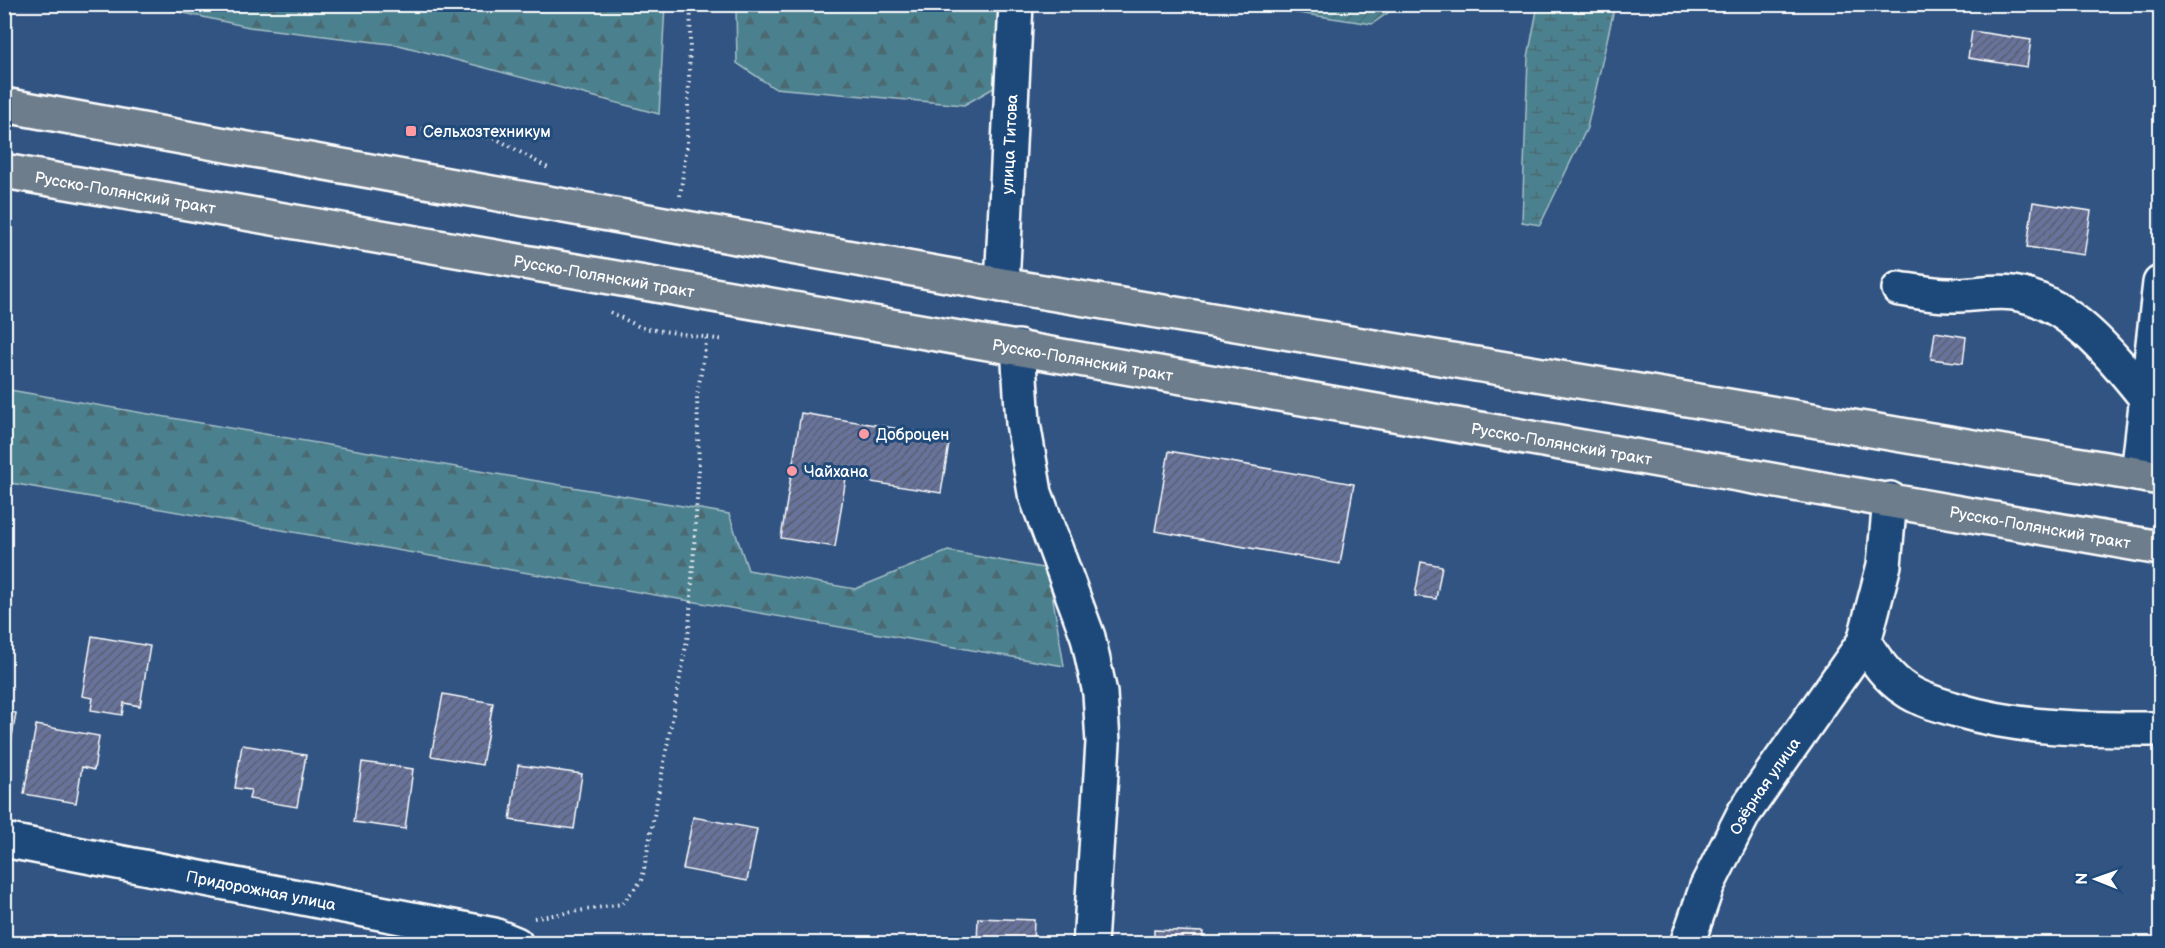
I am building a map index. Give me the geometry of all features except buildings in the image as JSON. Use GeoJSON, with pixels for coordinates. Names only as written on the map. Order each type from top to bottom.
{"type":"FeatureCollection","features":[{"type":"Feature","properties":{"kind":"main road"},"geometry":{"type":"LineString","coordinates":[[4,105],[1002,285],[2149,476]]}},
{"type":"Feature","properties":{"kind":"main road","name":"Русско-Полянский тракт"},"geometry":{"type":"LineString","coordinates":[[4,171],[2160,548]]}},
{"type":"Feature","properties":{"kind":"street","name":"улица Титова"},"geometry":{"type":"LineString","coordinates":[[1002,285],[1016,4]]}},
{"type":"Feature","properties":{"kind":"street"},"geometry":{"type":"LineString","coordinates":[[2149,476],[2147,399],[2160,283]]}},
{"type":"Feature","properties":{"kind":"street"},"geometry":{"type":"LineString","coordinates":[[1899,289],[1949,295],[2014,293],[2048,304],[2084,328],[2120,365],[2147,399]]}},
{"type":"Feature","properties":{"kind":"street"},"geometry":{"type":"LineString","coordinates":[[1018,347],[1023,423],[1035,494],[1088,637],[1100,693],[1103,743],[1090,944]]}},
{"type":"Feature","properties":{"kind":"street","name":"Озёрная улица"},"geometry":{"type":"LineString","coordinates":[[1687,944],[1707,886],[1744,813],[1864,642],[1884,565],[1890,499]]}},
{"type":"Feature","properties":{"kind":"street"},"geometry":{"type":"LineString","coordinates":[[1864,642],[1880,665],[1905,690],[1936,704],[1988,719],[2057,729],[2160,729]]}},
{"type":"Feature","properties":{"kind":"street","name":"Придорожная улица"},"geometry":{"type":"LineString","coordinates":[[4,840],[505,939]]}},
{"type":"Feature","properties":{"kind":"path"},"geometry":{"type":"LineString","coordinates":[[680,201],[687,146],[691,4]]}},
{"type":"Feature","properties":{"kind":"path"},"geometry":{"type":"LineString","coordinates":[[422,129],[497,139],[558,173]]}},
{"type":"Feature","properties":{"kind":"path"},"geometry":{"type":"LineString","coordinates":[[602,309],[642,328],[724,340]]}},
{"type":"Feature","properties":{"kind":"path"},"geometry":{"type":"LineString","coordinates":[[505,939],[512,922],[622,904],[642,880],[689,629],[699,467],[697,396],[707,337]]}},
{"type":"Feature","properties":{"kind":"green space"},"geometry":{"type":"Polygon","coordinates":[[[147,5],[665,5],[659,114],[399,45],[249,27],[147,5]]]}},
{"type":"Feature","properties":{"kind":"green space"},"geometry":{"type":"Polygon","coordinates":[[[736,5],[1004,5],[999,85],[964,105],[774,88],[737,63],[736,5]]]}},
{"type":"Feature","properties":{"kind":"green space"},"geometry":{"type":"Polygon","coordinates":[[[1244,5],[1399,5],[1372,24],[1244,5]]]}},
{"type":"Feature","properties":{"kind":"green space"},"geometry":{"type":"Polygon","coordinates":[[[1538,5],[1615,5],[1587,128],[1540,225],[1522,222],[1528,57],[1538,5]]]}},
{"type":"Feature","properties":{"kind":"green space"},"geometry":{"type":"Polygon","coordinates":[[[4,389],[729,514],[748,570],[855,589],[948,551],[1048,569],[1064,666],[5,482],[4,389]]]}},
{"type":"Feature","properties":{"kind":"place","name":"Сельхозтехникум"},"geometry":{"type":"Point","coordinates":[411,131]}},
{"type":"Feature","properties":{"kind":"place","name":"Доброцен"},"geometry":{"type":"Point","coordinates":[864,434]}},
{"type":"Feature","properties":{"kind":"place","name":"Чайхана"},"geometry":{"type":"Point","coordinates":[792,471]}}]}
